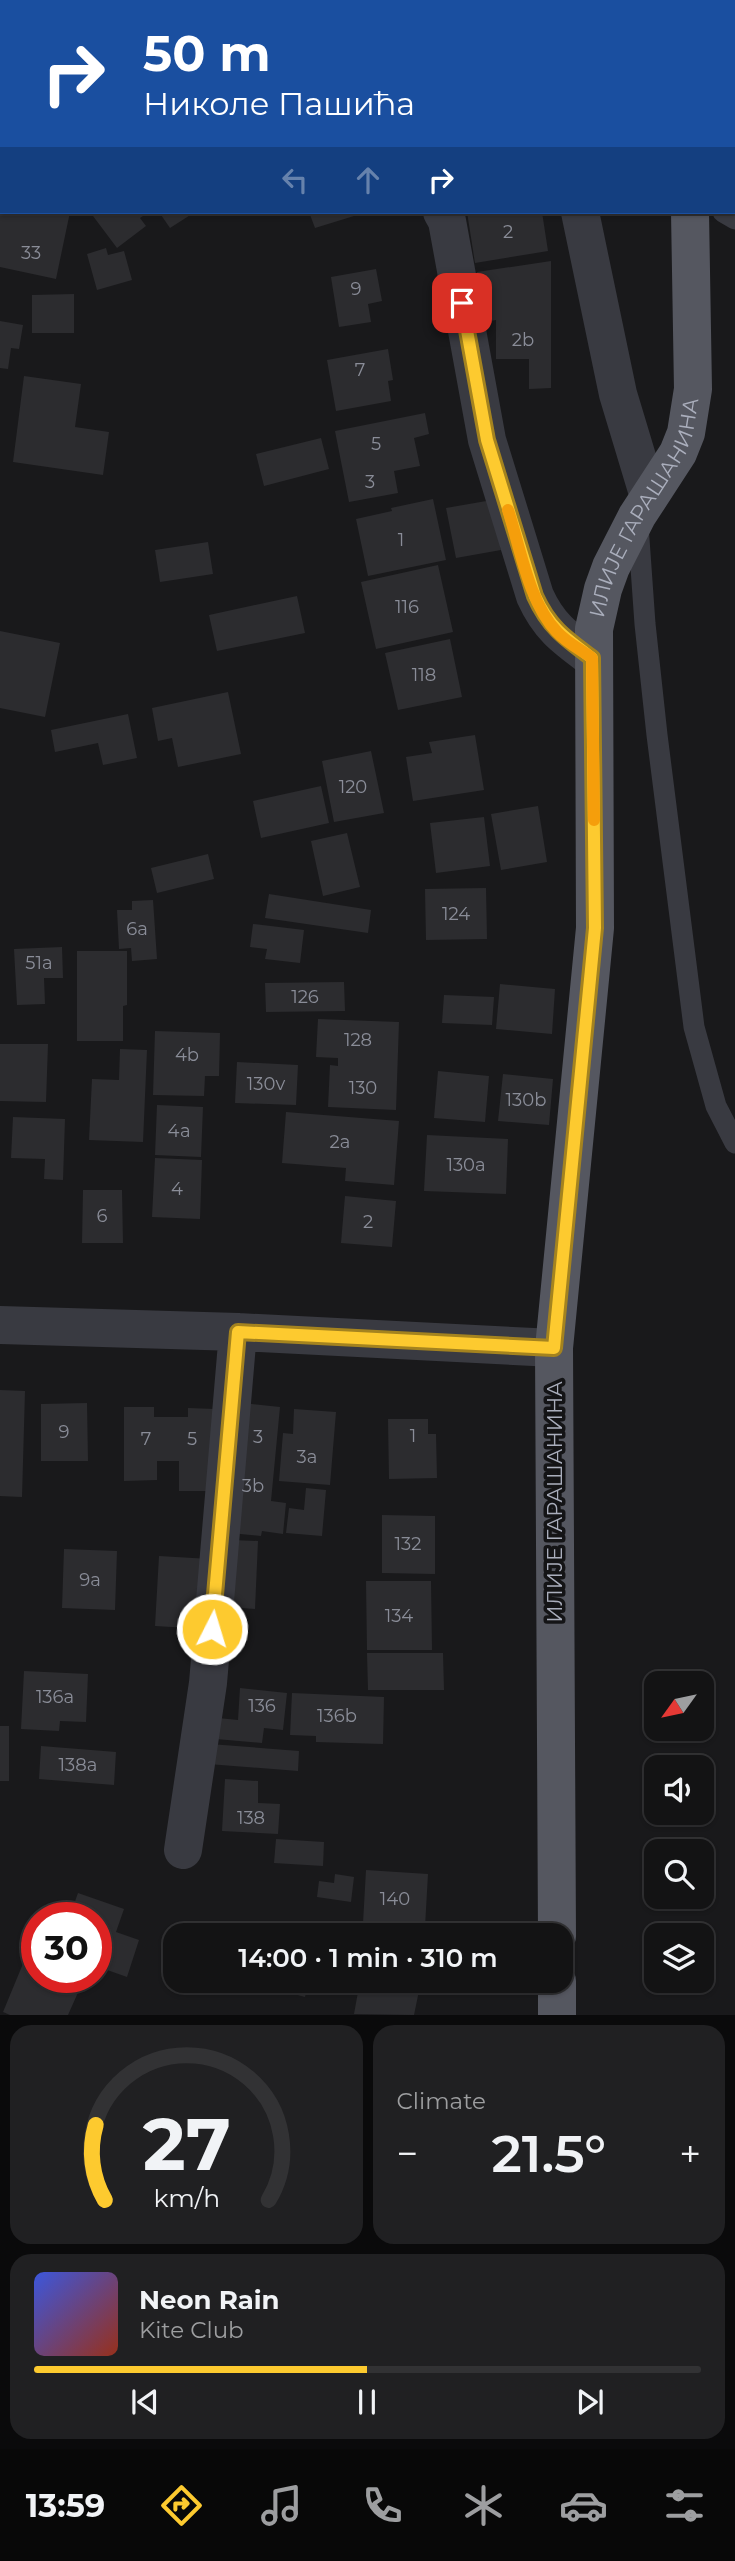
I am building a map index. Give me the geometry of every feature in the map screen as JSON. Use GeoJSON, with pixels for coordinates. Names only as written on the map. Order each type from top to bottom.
{"type":"FeatureCollection","features":[{"type":"Feature","properties":{"kind":"main road","name":"ИЛИЈЕ ГАРАШАНИНА"},"geometry":{"type":"LineString","coordinates":[[557,1923],[554,1348],[595,928],[594,629],[603,589],[643,506],[678,453],[686,433],[693,389],[690,214]]}},
{"type":"Feature","properties":{"kind":"main road"},"geometry":{"type":"LineString","coordinates":[[557,1993],[557,2015]]}},
{"type":"Feature","properties":{"kind":"street"},"geometry":{"type":"LineString","coordinates":[[443,214],[447,221],[487,440],[535,596],[543,614],[557,633],[592,658]]}},
{"type":"Feature","properties":{"kind":"street"},"geometry":{"type":"LineString","coordinates":[[580,214],[643,506]]}},
{"type":"Feature","properties":{"kind":"street"},"geometry":{"type":"LineString","coordinates":[[0,1325],[238,1332],[554,1348]]}},
{"type":"Feature","properties":{"kind":"street"},"geometry":{"type":"LineString","coordinates":[[183,1850],[208,1683],[238,1332]]}},
{"type":"Feature","properties":{"kind":"lane"},"geometry":{"type":"LineString","coordinates":[[643,506],[645,624],[694,1027],[716,1106],[735,1143]]}},
{"type":"Feature","properties":{"kind":"building"},"geometry":{"type":"Polygon","coordinates":[[[0,214],[70,214],[56,279],[0,267],[0,214]]]}},
{"type":"Feature","properties":{"kind":"building"},"geometry":{"type":"Polygon","coordinates":[[[92,214],[146,214],[140,218],[146,226],[117,248],[92,214]]]}},
{"type":"Feature","properties":{"kind":"building"},"geometry":{"type":"Polygon","coordinates":[[[160,214],[192,214],[170,228],[160,214]]]}},
{"type":"Feature","properties":{"kind":"building"},"geometry":{"type":"Polygon","coordinates":[[[310,214],[360,214],[315,228],[310,214]]]}},
{"type":"Feature","properties":{"kind":"building"},"geometry":{"type":"Polygon","coordinates":[[[467,214],[542,214],[548,251],[475,263],[467,214]]]}},
{"type":"Feature","properties":{"kind":"building"},"geometry":{"type":"Polygon","coordinates":[[[106,248],[108,255],[124,251],[132,280],[97,290],[87,254],[106,248]]]}},
{"type":"Feature","properties":{"kind":"building"},"geometry":{"type":"Polygon","coordinates":[[[551,261],[551,388],[529,389],[529,359],[496,359],[496,320],[485,322],[477,272],[551,261]]]}},
{"type":"Feature","properties":{"kind":"building"},"geometry":{"type":"Polygon","coordinates":[[[376,269],[382,301],[368,304],[371,322],[339,327],[331,277],[376,269]]]}},
{"type":"Feature","properties":{"kind":"building"},"geometry":{"type":"Polygon","coordinates":[[[74,294],[74,333],[32,333],[32,295],[74,294]]]}},
{"type":"Feature","properties":{"kind":"building"},"geometry":{"type":"Polygon","coordinates":[[[0,321],[23,325],[19,349],[11,348],[8,369],[0,368],[0,321]]]}},
{"type":"Feature","properties":{"kind":"building"},"geometry":{"type":"Polygon","coordinates":[[[388,349],[393,380],[388,381],[391,401],[336,411],[327,360],[388,349]]]}},
{"type":"Feature","properties":{"kind":"building"},"geometry":{"type":"Polygon","coordinates":[[[24,376],[81,384],[75,427],[109,432],[103,475],[13,462],[24,376]]]}},
{"type":"Feature","properties":{"kind":"building"},"geometry":{"type":"Polygon","coordinates":[[[425,413],[429,434],[414,438],[420,466],[394,471],[398,493],[349,502],[335,431],[425,413]]]}},
{"type":"Feature","properties":{"kind":"building"},"geometry":{"type":"Polygon","coordinates":[[[321,438],[329,469],[264,486],[256,454],[321,438]]]}},
{"type":"Feature","properties":{"kind":"building"},"geometry":{"type":"Polygon","coordinates":[[[433,499],[446,560],[368,576],[356,519],[433,499]]]}},
{"type":"Feature","properties":{"kind":"building"},"geometry":{"type":"Polygon","coordinates":[[[492,500],[501,550],[456,558],[446,508],[492,500]]]}},
{"type":"Feature","properties":{"kind":"building"},"geometry":{"type":"Polygon","coordinates":[[[208,542],[213,574],[160,582],[155,550],[208,542]]]}},
{"type":"Feature","properties":{"kind":"building"},"geometry":{"type":"Polygon","coordinates":[[[438,565],[453,632],[376,649],[361,582],[438,565]]]}},
{"type":"Feature","properties":{"kind":"building"},"geometry":{"type":"Polygon","coordinates":[[[297,596],[305,633],[217,651],[209,615],[297,596]]]}},
{"type":"Feature","properties":{"kind":"building"},"geometry":{"type":"Polygon","coordinates":[[[0,631],[60,643],[45,717],[0,708],[0,631]]]}},
{"type":"Feature","properties":{"kind":"building"},"geometry":{"type":"Polygon","coordinates":[[[450,639],[462,697],[398,710],[385,653],[450,639]]]}},
{"type":"Feature","properties":{"kind":"building"},"geometry":{"type":"Polygon","coordinates":[[[228,692],[241,754],[178,767],[172,738],[158,741],[152,708],[228,692]]]}},
{"type":"Feature","properties":{"kind":"building"},"geometry":{"type":"Polygon","coordinates":[[[128,714],[137,758],[103,765],[98,743],[55,752],[51,730],[128,714]]]}},
{"type":"Feature","properties":{"kind":"building"},"geometry":{"type":"Polygon","coordinates":[[[475,735],[484,790],[413,801],[406,757],[432,753],[429,742],[475,735]]]}},
{"type":"Feature","properties":{"kind":"building"},"geometry":{"type":"Polygon","coordinates":[[[371,751],[384,813],[334,822],[322,761],[371,751]]]}},
{"type":"Feature","properties":{"kind":"building"},"geometry":{"type":"Polygon","coordinates":[[[321,786],[329,823],[261,838],[253,801],[321,786]]]}},
{"type":"Feature","properties":{"kind":"building"},"geometry":{"type":"Polygon","coordinates":[[[538,806],[547,862],[501,870],[491,814],[538,806]]]}},
{"type":"Feature","properties":{"kind":"building"},"geometry":{"type":"Polygon","coordinates":[[[484,817],[490,866],[436,873],[430,823],[484,817]]]}},
{"type":"Feature","properties":{"kind":"building"},"geometry":{"type":"Polygon","coordinates":[[[347,833],[360,887],[323,896],[311,841],[347,833]]]}},
{"type":"Feature","properties":{"kind":"building"},"geometry":{"type":"Polygon","coordinates":[[[208,854],[214,879],[157,893],[151,868],[208,854]]]}},
{"type":"Feature","properties":{"kind":"building"},"geometry":{"type":"Polygon","coordinates":[[[486,888],[487,939],[426,940],[425,889],[486,888]]]}},
{"type":"Feature","properties":{"kind":"building"},"geometry":{"type":"Polygon","coordinates":[[[269,894],[371,910],[368,933],[265,918],[269,894]]]}},
{"type":"Feature","properties":{"kind":"building"},"geometry":{"type":"Polygon","coordinates":[[[153,900],[157,959],[132,961],[131,948],[119,949],[117,910],[132,910],[132,901],[153,900]]]}},
{"type":"Feature","properties":{"kind":"building"},"geometry":{"type":"Polygon","coordinates":[[[253,924],[304,930],[300,963],[265,959],[267,949],[250,947],[253,924]]]}},
{"type":"Feature","properties":{"kind":"building"},"geometry":{"type":"Polygon","coordinates":[[[62,947],[63,978],[44,978],[45,1004],[17,1005],[14,949],[62,947]]]}},
{"type":"Feature","properties":{"kind":"building"},"geometry":{"type":"Polygon","coordinates":[[[77,951],[127,951],[127,1005],[123,1006],[123,1041],[77,1041],[77,951]]]}},
{"type":"Feature","properties":{"kind":"building"},"geometry":{"type":"Polygon","coordinates":[[[344,982],[345,1011],[266,1012],[265,983],[344,982]]]}},
{"type":"Feature","properties":{"kind":"building"},"geometry":{"type":"Polygon","coordinates":[[[500,984],[555,989],[552,1034],[496,1029],[500,984]]]}},
{"type":"Feature","properties":{"kind":"building"},"geometry":{"type":"Polygon","coordinates":[[[444,995],[494,997],[492,1025],[442,1023],[444,995]]]}},
{"type":"Feature","properties":{"kind":"building"},"geometry":{"type":"Polygon","coordinates":[[[318,1019],[399,1022],[396,1110],[328,1107],[330,1065],[338,1066],[338,1058],[316,1057],[318,1019]]]}},
{"type":"Feature","properties":{"kind":"building"},"geometry":{"type":"Polygon","coordinates":[[[155,1031],[220,1033],[219,1076],[205,1076],[204,1096],[153,1095],[155,1031]]]}},
{"type":"Feature","properties":{"kind":"building"},"geometry":{"type":"Polygon","coordinates":[[[0,1044],[48,1044],[46,1102],[0,1101],[0,1044]]]}},
{"type":"Feature","properties":{"kind":"building"},"geometry":{"type":"Polygon","coordinates":[[[120,1049],[147,1050],[143,1142],[89,1140],[92,1079],[119,1080],[120,1049]]]}},
{"type":"Feature","properties":{"kind":"building"},"geometry":{"type":"Polygon","coordinates":[[[237,1062],[298,1065],[296,1105],[235,1103],[237,1062]]]}},
{"type":"Feature","properties":{"kind":"building"},"geometry":{"type":"Polygon","coordinates":[[[438,1071],[489,1076],[485,1122],[434,1118],[438,1071]]]}},
{"type":"Feature","properties":{"kind":"building"},"geometry":{"type":"Polygon","coordinates":[[[503,1074],[553,1079],[549,1125],[498,1121],[503,1074]]]}},
{"type":"Feature","properties":{"kind":"building"},"geometry":{"type":"Polygon","coordinates":[[[157,1105],[203,1107],[201,1157],[155,1155],[157,1105]]]}},
{"type":"Feature","properties":{"kind":"building"},"geometry":{"type":"Polygon","coordinates":[[[286,1112],[399,1121],[394,1185],[345,1181],[346,1168],[282,1163],[286,1112]]]}},
{"type":"Feature","properties":{"kind":"building"},"geometry":{"type":"Polygon","coordinates":[[[13,1117],[65,1119],[63,1180],[44,1179],[45,1159],[11,1158],[13,1117]]]}},
{"type":"Feature","properties":{"kind":"building"},"geometry":{"type":"Polygon","coordinates":[[[427,1135],[508,1139],[506,1194],[424,1191],[427,1135]]]}},
{"type":"Feature","properties":{"kind":"building"},"geometry":{"type":"Polygon","coordinates":[[[155,1158],[202,1160],[200,1219],[152,1217],[155,1158]]]}},
{"type":"Feature","properties":{"kind":"building"},"geometry":{"type":"Polygon","coordinates":[[[83,1190],[122,1190],[123,1243],[82,1243],[83,1190]]]}},
{"type":"Feature","properties":{"kind":"building"},"geometry":{"type":"Polygon","coordinates":[[[345,1196],[396,1201],[392,1247],[341,1243],[345,1196]]]}},
{"type":"Feature","properties":{"kind":"building"},"geometry":{"type":"Polygon","coordinates":[[[0,1390],[25,1391],[22,1497],[0,1496],[0,1390]]]}},
{"type":"Feature","properties":{"kind":"building"},"geometry":{"type":"Polygon","coordinates":[[[87,1403],[88,1461],[41,1461],[41,1404],[87,1403]]]}},
{"type":"Feature","properties":{"kind":"building"},"geometry":{"type":"Polygon","coordinates":[[[243,1403],[280,1407],[271,1501],[286,1503],[283,1534],[262,1531],[261,1536],[230,1533],[243,1403]]]}},
{"type":"Feature","properties":{"kind":"building"},"geometry":{"type":"Polygon","coordinates":[[[124,1407],[154,1407],[154,1417],[188,1417],[188,1408],[215,1409],[216,1491],[179,1491],[179,1461],[157,1461],[157,1480],[124,1481],[124,1407]]]}},
{"type":"Feature","properties":{"kind":"building"},"geometry":{"type":"Polygon","coordinates":[[[294,1409],[336,1412],[330,1485],[279,1481],[283,1433],[293,1434],[294,1409]]]}},
{"type":"Feature","properties":{"kind":"building"},"geometry":{"type":"Polygon","coordinates":[[[388,1419],[428,1419],[428,1434],[436,1434],[437,1478],[389,1479],[388,1419]]]}},
{"type":"Feature","properties":{"kind":"building"},"geometry":{"type":"Polygon","coordinates":[[[306,1488],[326,1490],[322,1536],[286,1533],[289,1508],[304,1510],[306,1488]]]}},
{"type":"Feature","properties":{"kind":"building"},"geometry":{"type":"Polygon","coordinates":[[[382,1515],[435,1516],[435,1574],[382,1573],[382,1515]]]}},
{"type":"Feature","properties":{"kind":"building"},"geometry":{"type":"Polygon","coordinates":[[[231,1540],[258,1541],[255,1609],[228,1607],[231,1540]]]}},
{"type":"Feature","properties":{"kind":"building"},"geometry":{"type":"Polygon","coordinates":[[[64,1549],[117,1551],[115,1610],[62,1608],[64,1549]]]}},
{"type":"Feature","properties":{"kind":"building"},"geometry":{"type":"Polygon","coordinates":[[[159,1556],[210,1559],[206,1629],[155,1626],[159,1556]]]}},
{"type":"Feature","properties":{"kind":"building"},"geometry":{"type":"Polygon","coordinates":[[[366,1581],[431,1581],[432,1650],[367,1650],[366,1581]]]}},
{"type":"Feature","properties":{"kind":"building"},"geometry":{"type":"Polygon","coordinates":[[[367,1653],[443,1653],[444,1690],[368,1690],[367,1653]]]}},
{"type":"Feature","properties":{"kind":"building"},"geometry":{"type":"Polygon","coordinates":[[[24,1671],[88,1674],[86,1722],[60,1721],[59,1731],[21,1729],[24,1671]]]}},
{"type":"Feature","properties":{"kind":"building"},"geometry":{"type":"Polygon","coordinates":[[[240,1688],[287,1693],[283,1730],[264,1728],[262,1743],[216,1739],[218,1718],[238,1720],[240,1688]]]}},
{"type":"Feature","properties":{"kind":"building"},"geometry":{"type":"Polygon","coordinates":[[[292,1693],[384,1697],[383,1744],[316,1742],[316,1736],[290,1735],[292,1693]]]}},
{"type":"Feature","properties":{"kind":"building"},"geometry":{"type":"Polygon","coordinates":[[[0,1726],[9,1726],[9,1781],[0,1781],[0,1726]]]}},
{"type":"Feature","properties":{"kind":"building"},"geometry":{"type":"Polygon","coordinates":[[[210,1744],[299,1751],[298,1771],[208,1764],[210,1744]]]}},
{"type":"Feature","properties":{"kind":"building"},"geometry":{"type":"Polygon","coordinates":[[[41,1746],[116,1752],[114,1785],[39,1779],[41,1746]]]}},
{"type":"Feature","properties":{"kind":"building"},"geometry":{"type":"Polygon","coordinates":[[[225,1779],[258,1781],[258,1803],[280,1804],[278,1834],[222,1831],[225,1779]]]}},
{"type":"Feature","properties":{"kind":"building"},"geometry":{"type":"Polygon","coordinates":[[[276,1839],[324,1842],[323,1866],[274,1863],[276,1839]]]}},
{"type":"Feature","properties":{"kind":"building"},"geometry":{"type":"Polygon","coordinates":[[[366,1870],[428,1874],[425,1923],[363,1923],[366,1870]]]}},
{"type":"Feature","properties":{"kind":"building"},"geometry":{"type":"Polygon","coordinates":[[[335,1874],[354,1877],[351,1902],[317,1897],[319,1881],[334,1883],[335,1874]]]}},
{"type":"Feature","properties":{"kind":"building"},"geometry":{"type":"Polygon","coordinates":[[[78,1893],[104,1902],[75,1902],[78,1893]]]}},
{"type":"Feature","properties":{"kind":"building"},"geometry":{"type":"Polygon","coordinates":[[[112,1905],[124,1909],[116,1932],[139,1940],[127,1977],[112,1972],[112,1905]]]}},
{"type":"Feature","properties":{"kind":"building"},"geometry":{"type":"Polygon","coordinates":[[[21,1968],[21,1993],[78,1993],[68,2015],[10,2015],[3,2012],[21,1968]]]}},
{"type":"Feature","properties":{"kind":"building"},"geometry":{"type":"Polygon","coordinates":[[[290,1993],[306,1993],[305,1997],[290,1993]]]}},
{"type":"Feature","properties":{"kind":"building"},"geometry":{"type":"Polygon","coordinates":[[[358,1993],[419,1993],[414,2015],[354,2014],[358,1993]]]}},
{"type":"Feature","properties":{"kind":"slow traffic"},"geometry":{"type":"LineString","coordinates":[[508,510],[543,614],[557,633],[592,658],[594,820]]}},
{"type":"Feature","properties":{"kind":"route"},"geometry":{"type":"LineString","coordinates":[[212,1629],[238,1332],[554,1348],[595,928],[592,658],[557,633],[543,614],[535,596],[487,440],[462,303]]}}]}
